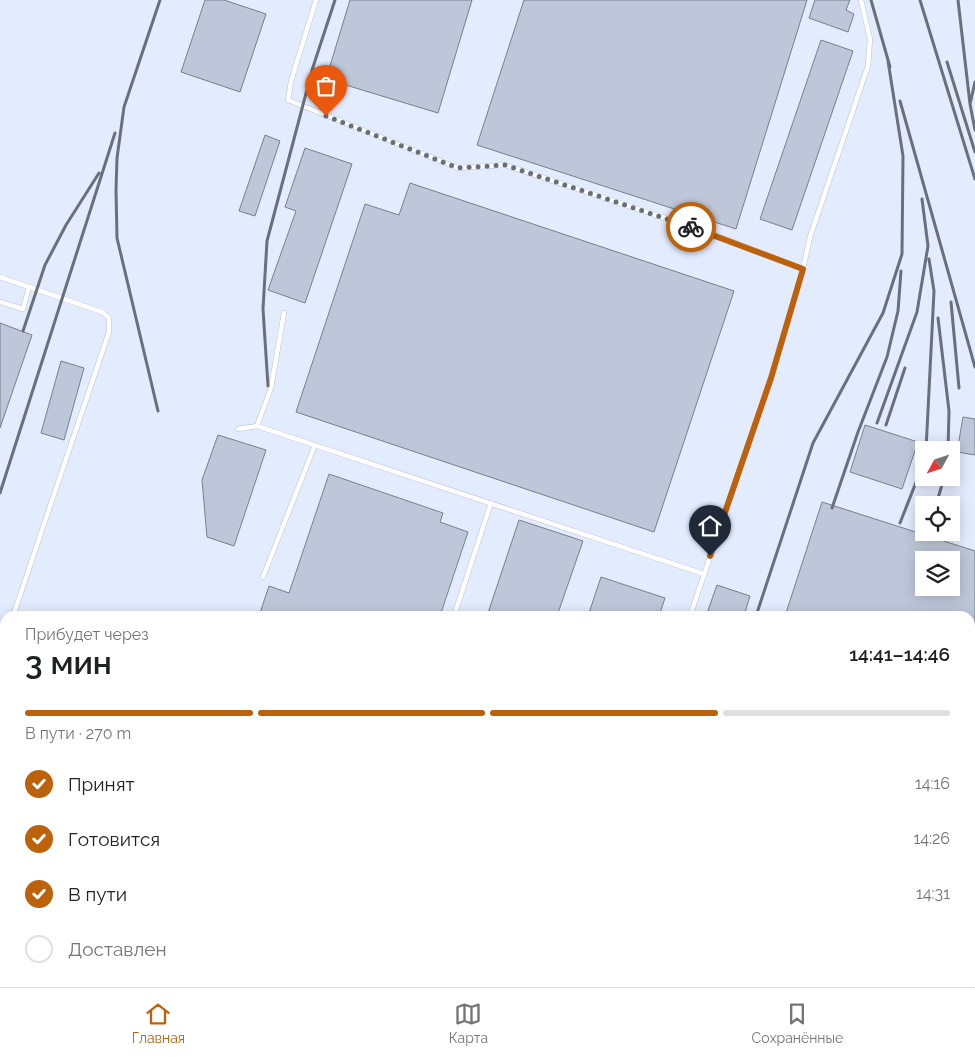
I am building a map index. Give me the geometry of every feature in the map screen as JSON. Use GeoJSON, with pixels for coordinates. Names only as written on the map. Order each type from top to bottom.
{"type":"FeatureCollection","features":[{"type":"Feature","properties":{"kind":"lane"},"geometry":{"type":"LineString","coordinates":[[316,0],[291,81],[288,100],[458,168],[505,165],[713,234],[803,269]]}},
{"type":"Feature","properties":{"kind":"lane"},"geometry":{"type":"LineString","coordinates":[[692,611],[771,378],[803,269],[810,237],[868,66],[870,40],[861,0]]}},
{"type":"Feature","properties":{"kind":"lane"},"geometry":{"type":"LineString","coordinates":[[0,277],[102,312],[109,318],[108,332],[15,611]]}},
{"type":"Feature","properties":{"kind":"lane"},"geometry":{"type":"LineString","coordinates":[[0,302],[23,309],[29,286]]}},
{"type":"Feature","properties":{"kind":"lane"},"geometry":{"type":"LineString","coordinates":[[257,426],[271,388],[284,313]]}},
{"type":"Feature","properties":{"kind":"lane"},"geometry":{"type":"LineString","coordinates":[[238,429],[257,426],[704,574]]}},
{"type":"Feature","properties":{"kind":"lane"},"geometry":{"type":"LineString","coordinates":[[263,577],[315,445]]}},
{"type":"Feature","properties":{"kind":"lane"},"geometry":{"type":"LineString","coordinates":[[456,611],[492,503]]}},
{"type":"Feature","properties":{"kind":"building"},"geometry":{"type":"Polygon","coordinates":[[[205,0],[224,0],[266,14],[240,92],[181,72],[205,0]]]}},
{"type":"Feature","properties":{"kind":"building"},"geometry":{"type":"Polygon","coordinates":[[[350,0],[472,0],[438,113],[326,79],[350,0]]]}},
{"type":"Feature","properties":{"kind":"building"},"geometry":{"type":"Polygon","coordinates":[[[524,0],[807,0],[736,229],[477,145],[524,0]]]}},
{"type":"Feature","properties":{"kind":"building"},"geometry":{"type":"Polygon","coordinates":[[[815,0],[850,0],[846,10],[854,14],[848,32],[809,18],[815,0]]]}},
{"type":"Feature","properties":{"kind":"building"},"geometry":{"type":"Polygon","coordinates":[[[821,40],[853,51],[792,230],[760,219],[821,40]]]}},
{"type":"Feature","properties":{"kind":"building"},"geometry":{"type":"Polygon","coordinates":[[[265,135],[280,141],[255,216],[239,211],[265,135]]]}},
{"type":"Feature","properties":{"kind":"building"},"geometry":{"type":"Polygon","coordinates":[[[305,148],[352,164],[305,303],[268,290],[296,211],[285,207],[305,148]]]}},
{"type":"Feature","properties":{"kind":"building"},"geometry":{"type":"Polygon","coordinates":[[[410,183],[734,291],[654,532],[296,412],[365,204],[399,215],[410,183]]]}},
{"type":"Feature","properties":{"kind":"building"},"geometry":{"type":"Polygon","coordinates":[[[0,323],[32,335],[0,428],[0,323]]]}},
{"type":"Feature","properties":{"kind":"building"},"geometry":{"type":"Polygon","coordinates":[[[61,361],[84,368],[64,440],[41,433],[61,361]]]}},
{"type":"Feature","properties":{"kind":"building"},"geometry":{"type":"Polygon","coordinates":[[[963,417],[975,419],[975,455],[960,452],[959,441],[963,417]]]}},
{"type":"Feature","properties":{"kind":"building"},"geometry":{"type":"Polygon","coordinates":[[[865,425],[915,441],[915,451],[902,489],[850,472],[865,425]]]}},
{"type":"Feature","properties":{"kind":"building"},"geometry":{"type":"Polygon","coordinates":[[[218,435],[266,450],[234,546],[207,537],[202,480],[218,435]]]}},
{"type":"Feature","properties":{"kind":"building"},"geometry":{"type":"Polygon","coordinates":[[[329,474],[443,513],[440,522],[468,532],[442,611],[261,611],[269,586],[289,593],[329,474]]]}},
{"type":"Feature","properties":{"kind":"building"},"geometry":{"type":"Polygon","coordinates":[[[822,502],[915,532],[915,541],[944,541],[975,551],[975,611],[787,611],[822,502]]]}},
{"type":"Feature","properties":{"kind":"building"},"geometry":{"type":"Polygon","coordinates":[[[519,520],[583,541],[559,611],[489,611],[519,520]]]}},
{"type":"Feature","properties":{"kind":"building"},"geometry":{"type":"Polygon","coordinates":[[[601,577],[665,598],[661,611],[590,611],[601,577]]]}},
{"type":"Feature","properties":{"kind":"building"},"geometry":{"type":"Polygon","coordinates":[[[717,585],[750,596],[746,611],[708,611],[717,585]]]}},
{"type":"Feature","properties":{"kind":"railway"},"geometry":{"type":"LineString","coordinates":[[158,411],[117,238],[116,190],[117,158],[124,107],[160,0]]}},
{"type":"Feature","properties":{"kind":"railway"},"geometry":{"type":"LineString","coordinates":[[268,386],[263,309],[267,241],[313,67],[335,0]]}},
{"type":"Feature","properties":{"kind":"railway"},"geometry":{"type":"LineString","coordinates":[[871,0],[890,67]]}},
{"type":"Feature","properties":{"kind":"railway"},"geometry":{"type":"LineString","coordinates":[[920,0],[975,179]]}},
{"type":"Feature","properties":{"kind":"railway"},"geometry":{"type":"LineString","coordinates":[[958,0],[970,104]]}},
{"type":"Feature","properties":{"kind":"railway"},"geometry":{"type":"LineString","coordinates":[[758,611],[813,443],[883,313],[902,254],[903,156],[888,61]]}},
{"type":"Feature","properties":{"kind":"railway"},"geometry":{"type":"LineString","coordinates":[[947,62],[975,152]]}},
{"type":"Feature","properties":{"kind":"railway"},"geometry":{"type":"LineString","coordinates":[[975,82],[970,104],[975,130]]}},
{"type":"Feature","properties":{"kind":"railway"},"geometry":{"type":"LineString","coordinates":[[900,101],[975,367]]}},
{"type":"Feature","properties":{"kind":"railway"},"geometry":{"type":"LineString","coordinates":[[0,493],[115,133]]}},
{"type":"Feature","properties":{"kind":"railway"},"geometry":{"type":"LineString","coordinates":[[23,331],[45,265],[66,225],[99,173]]}},
{"type":"Feature","properties":{"kind":"railway"},"geometry":{"type":"LineString","coordinates":[[877,423],[917,312],[928,246],[922,199]]}},
{"type":"Feature","properties":{"kind":"railway"},"geometry":{"type":"LineString","coordinates":[[926,441],[934,291],[929,259]]}},
{"type":"Feature","properties":{"kind":"railway"},"geometry":{"type":"LineString","coordinates":[[832,508],[858,432],[887,357],[898,311],[901,271]]}},
{"type":"Feature","properties":{"kind":"railway"},"geometry":{"type":"LineString","coordinates":[[951,302],[959,388]]}},
{"type":"Feature","properties":{"kind":"railway"},"geometry":{"type":"LineString","coordinates":[[938,318],[949,411],[948,441]]}},
{"type":"Feature","properties":{"kind":"railway"},"geometry":{"type":"LineString","coordinates":[[886,425],[905,368]]}},
{"type":"Feature","properties":{"kind":"railway"},"geometry":{"type":"LineString","coordinates":[[900,523],[915,485]]}},
{"type":"Feature","properties":{"kind":"railway"},"geometry":{"type":"LineString","coordinates":[[939,496],[942,486]]}},
{"type":"Feature","properties":{"kind":"way so far"},"geometry":{"type":"LineString","coordinates":[[326,116],[458,168],[505,165],[691,227]]}},
{"type":"Feature","properties":{"kind":"route"},"geometry":{"type":"LineString","coordinates":[[691,227],[803,269],[771,378],[710,556]]}}]}
